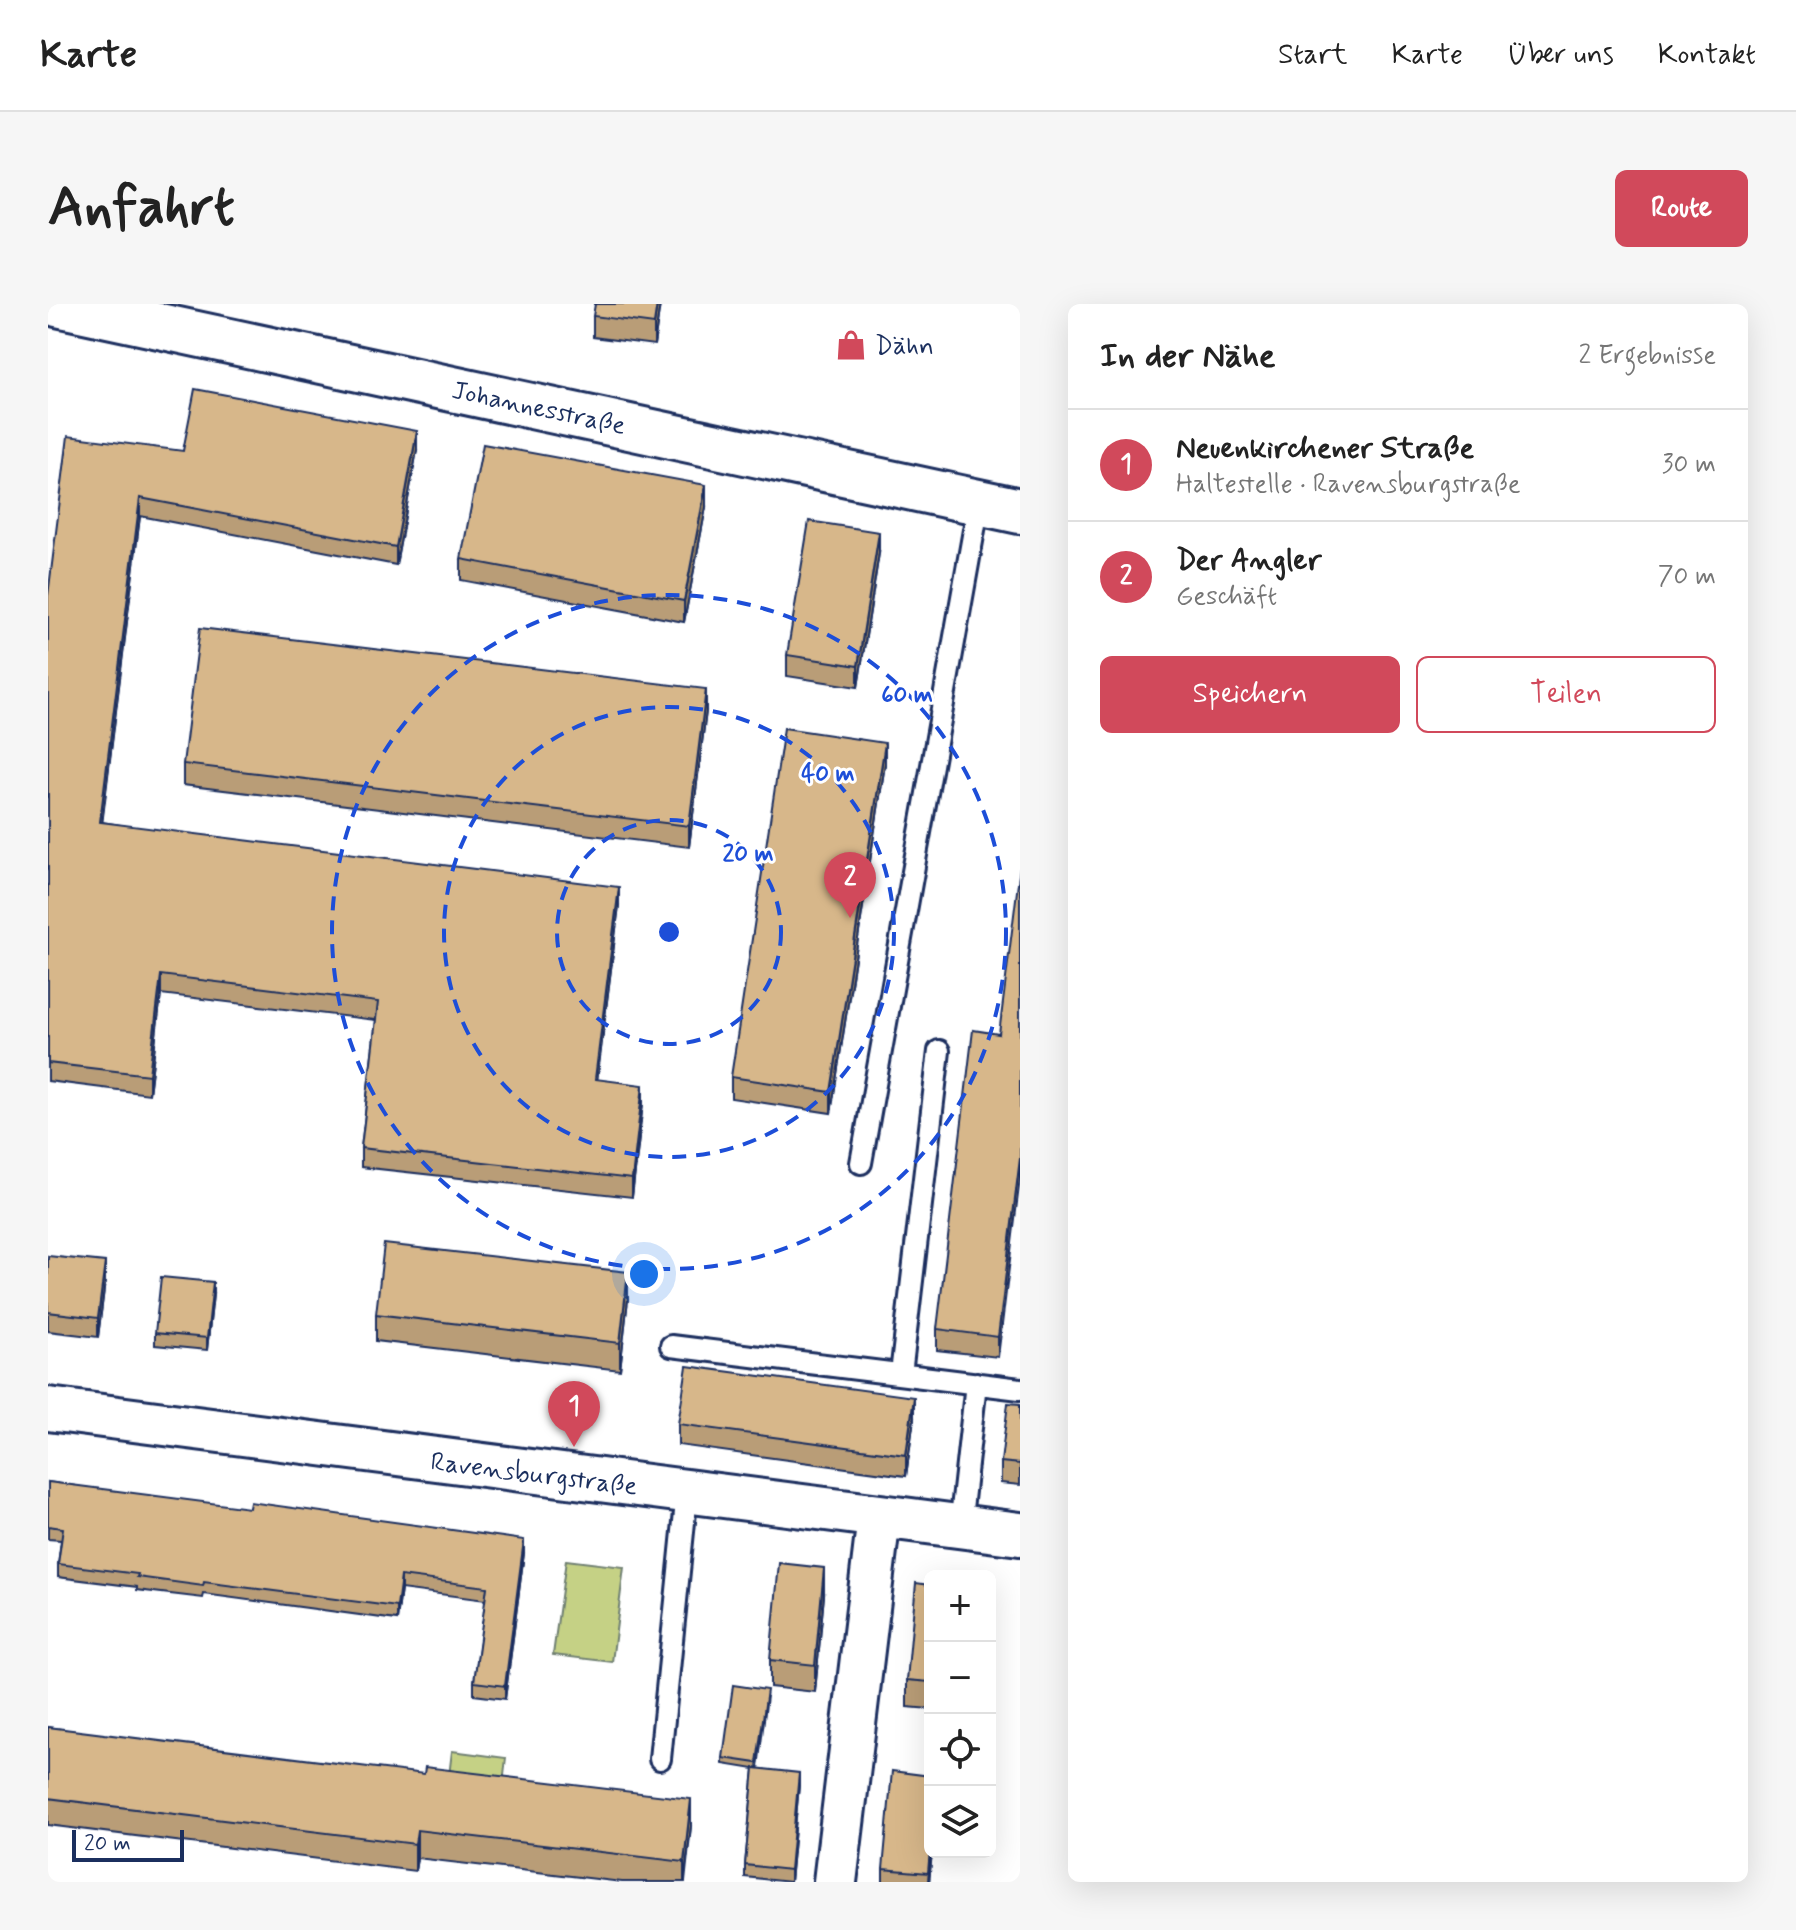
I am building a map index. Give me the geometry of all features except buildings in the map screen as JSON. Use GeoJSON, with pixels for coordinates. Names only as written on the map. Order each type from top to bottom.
{"type":"FeatureCollection","features":[{"type":"Feature","properties":{"kind":"main road","name":"Johannesstraße"},"geometry":{"type":"LineString","coordinates":[[57,304],[151,314],[1000,506]]}},
{"type":"Feature","properties":{"kind":"street","name":"Ravensburgstraße"},"geometry":{"type":"LineString","coordinates":[[48,1409],[1020,1534]]}},
{"type":"Feature","properties":{"kind":"street"},"geometry":{"type":"LineString","coordinates":[[835,1882],[879,1517]]}},
{"type":"Feature","properties":{"kind":"lane"},"geometry":{"type":"LineString","coordinates":[[861,1163],[1000,506]]}},
{"type":"Feature","properties":{"kind":"lane"},"geometry":{"type":"LineString","coordinates":[[901,1374],[939,1051]]}},
{"type":"Feature","properties":{"kind":"lane"},"geometry":{"type":"LineString","coordinates":[[671,1346],[1020,1389]]}},
{"type":"Feature","properties":{"kind":"lane"},"geometry":{"type":"LineString","coordinates":[[960,1527],[976,1383]]}},
{"type":"Feature","properties":{"kind":"lane"},"geometry":{"type":"LineString","coordinates":[[660,1759],[687,1492]]}},
{"type":"Feature","properties":{"kind":"green space"},"geometry":{"type":"Polygon","coordinates":[[[566,1560],[624,1567],[612,1662],[553,1655],[566,1560]]]}},
{"type":"Feature","properties":{"kind":"green space"},"geometry":{"type":"Polygon","coordinates":[[[452,1751],[506,1758],[503,1784],[449,1776],[452,1751]]]}},
{"type":"Feature","properties":{"kind":"place","name":"Dähn"},"geometry":{"type":"Point","coordinates":[851,345]}},
{"type":"Feature","properties":{"kind":"place","name":"Der Angler"},"geometry":{"type":"Point","coordinates":[850,918]}},
{"type":"Feature","properties":{"kind":"place","name":"Neuenkirchener Straße"},"geometry":{"type":"Point","coordinates":[574,1447]}}]}
